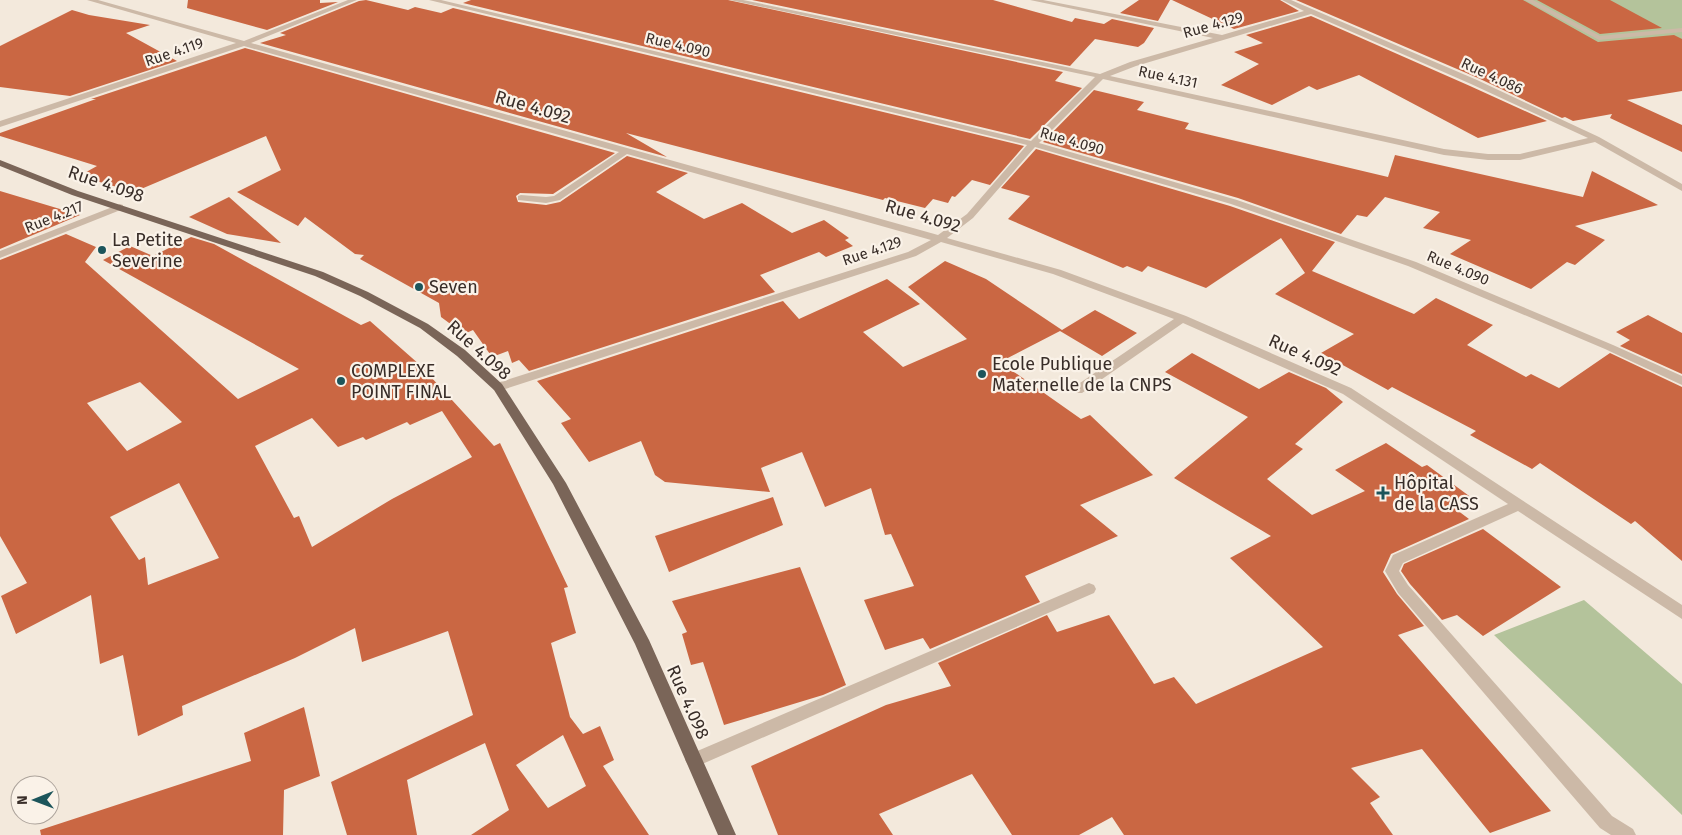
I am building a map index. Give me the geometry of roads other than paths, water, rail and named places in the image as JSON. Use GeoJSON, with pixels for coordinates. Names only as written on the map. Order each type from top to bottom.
{"type":"FeatureCollection","features":[{"type":"Feature","properties":{"kind":"main road","name":"Rue 4.098"},"geometry":{"type":"LineString","coordinates":[[0,163],[120,207],[320,274],[364,294],[424,326],[461,353],[498,387],[564,491],[643,644],[727,835]]}},
{"type":"Feature","properties":{"kind":"street","name":"Rue 4.092"},"geometry":{"type":"LineString","coordinates":[[90,0],[941,238],[1056,272],[1182,318],[1347,391],[1682,613]]}},
{"type":"Feature","properties":{"kind":"street"},"geometry":{"type":"LineString","coordinates":[[110,6],[128,0]]}},
{"type":"Feature","properties":{"kind":"street","name":"Rue 4.119"},"geometry":{"type":"LineString","coordinates":[[0,124],[245,43],[354,0]]}},
{"type":"Feature","properties":{"kind":"street","name":"Rue 4.090"},"geometry":{"type":"LineString","coordinates":[[432,0],[1033,144],[1234,202],[1412,264],[1609,346],[1682,381]]}},
{"type":"Feature","properties":{"kind":"street","name":"Rue 4.131"},"geometry":{"type":"LineString","coordinates":[[733,0],[1101,76],[1453,153],[1488,157],[1520,157],[1596,139]]}},
{"type":"Feature","properties":{"kind":"street"},"geometry":{"type":"LineString","coordinates":[[1033,0],[1222,37]]}},
{"type":"Feature","properties":{"kind":"street","name":"Rue 4.086"},"geometry":{"type":"LineString","coordinates":[[1285,0],[1474,82],[1596,139],[1681,187]]}},
{"type":"Feature","properties":{"kind":"street"},"geometry":{"type":"LineString","coordinates":[[1528,0],[1599,38],[1682,30]]}},
{"type":"Feature","properties":{"kind":"street","name":"Rue 4.129"},"geometry":{"type":"LineString","coordinates":[[498,387],[912,254],[941,238],[970,216],[1033,144],[1101,76],[1133,64],[1312,11]]}},
{"type":"Feature","properties":{"kind":"street"},"geometry":{"type":"LineString","coordinates":[[521,198],[546,200],[557,198],[627,150]]}},
{"type":"Feature","properties":{"kind":"street","name":"Rue 4.217"},"geometry":{"type":"LineString","coordinates":[[0,255],[120,207]]}},
{"type":"Feature","properties":{"kind":"street"},"geometry":{"type":"LineString","coordinates":[[1078,390],[1182,318]]}},
{"type":"Feature","properties":{"kind":"street"},"geometry":{"type":"LineString","coordinates":[[1518,505],[1398,559],[1392,570],[1403,590],[1606,822],[1627,835]]}},
{"type":"Feature","properties":{"kind":"street"},"geometry":{"type":"LineString","coordinates":[[694,760],[1089,589]]}},
{"type":"Feature","properties":{"kind":"place","name":"La Petite Severine"},"geometry":{"type":"Point","coordinates":[102,250]}},
{"type":"Feature","properties":{"kind":"place","name":"Seven"},"geometry":{"type":"Point","coordinates":[419,287]}},
{"type":"Feature","properties":{"kind":"place","name":"Ecole Publique Maternelle de la CNPS"},"geometry":{"type":"Point","coordinates":[982,374]}},
{"type":"Feature","properties":{"kind":"place","name":"COMPLEXE POINT FINAL"},"geometry":{"type":"Point","coordinates":[341,381]}},
{"type":"Feature","properties":{"kind":"place","name":"Hôpital de la CASS"},"geometry":{"type":"Point","coordinates":[1383,493]}}]}
